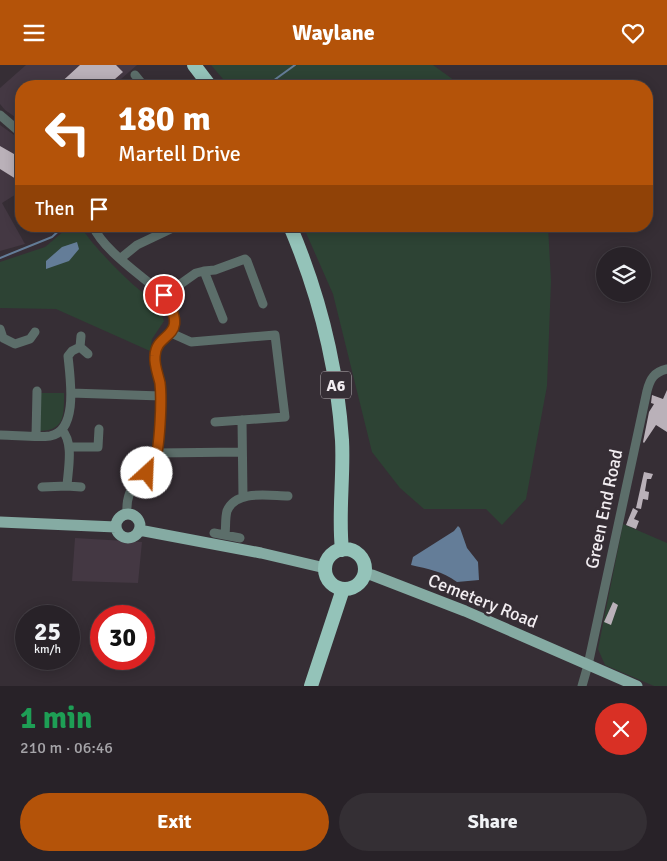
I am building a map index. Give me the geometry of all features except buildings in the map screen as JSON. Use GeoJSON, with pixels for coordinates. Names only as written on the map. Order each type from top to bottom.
{"type":"FeatureCollection","features":[{"type":"Feature","properties":{"kind":"highway"},"geometry":{"type":"LineString","coordinates":[[194,65],[205,80]]}},
{"type":"Feature","properties":{"kind":"highway","name":"A6"},"geometry":{"type":"LineString","coordinates":[[292,232],[312,284],[332,364],[339,403],[342,441],[342,550]]}},
{"type":"Feature","properties":{"kind":"highway"},"geometry":{"type":"LineString","coordinates":[[342,550],[355,552],[363,561],[364,574],[354,587],[343,589],[332,584],[326,574],[326,568],[331,556],[342,550]]}},
{"type":"Feature","properties":{"kind":"highway"},"geometry":{"type":"LineString","coordinates":[[312,686],[343,589]]}},
{"type":"Feature","properties":{"kind":"main road"},"geometry":{"type":"LineString","coordinates":[[127,514],[133,515],[138,519],[139,530],[137,534],[130,538],[118,533],[116,527],[120,517],[127,514]]}},
{"type":"Feature","properties":{"kind":"main road"},"geometry":{"type":"LineString","coordinates":[[0,522],[116,527]]}},
{"type":"Feature","properties":{"kind":"main road"},"geometry":{"type":"LineString","coordinates":[[139,530],[271,555],[326,568]]}},
{"type":"Feature","properties":{"kind":"main road","name":"Cemetery Road"},"geometry":{"type":"LineString","coordinates":[[364,574],[372,575],[465,611],[637,686]]}},
{"type":"Feature","properties":{"kind":"street"},"geometry":{"type":"LineString","coordinates":[[135,75],[139,80]]}},
{"type":"Feature","properties":{"kind":"street"},"geometry":{"type":"LineString","coordinates":[[0,115],[15,128]]}},
{"type":"Feature","properties":{"kind":"street"},"geometry":{"type":"LineString","coordinates":[[97,232],[105,243],[164,295],[172,308],[175,319],[171,333],[158,345],[155,355],[161,396],[157,453],[153,465],[132,488],[127,514]]}},
{"type":"Feature","properties":{"kind":"street"},"geometry":{"type":"LineString","coordinates":[[121,258],[137,245],[164,232]]}},
{"type":"Feature","properties":{"kind":"street"},"geometry":{"type":"LineString","coordinates":[[164,295],[196,273],[215,270],[245,259],[263,304]]}},
{"type":"Feature","properties":{"kind":"street"},"geometry":{"type":"LineString","coordinates":[[204,271],[223,319]]}},
{"type":"Feature","properties":{"kind":"street"},"geometry":{"type":"LineString","coordinates":[[0,329],[2,339],[15,344],[30,339],[35,332]]}},
{"type":"Feature","properties":{"kind":"street"},"geometry":{"type":"LineString","coordinates":[[171,333],[191,342],[276,335],[286,417],[215,422]]}},
{"type":"Feature","properties":{"kind":"street"},"geometry":{"type":"LineString","coordinates":[[80,347],[81,336]]}},
{"type":"Feature","properties":{"kind":"street"},"geometry":{"type":"LineString","coordinates":[[80,347],[88,354]]}},
{"type":"Feature","properties":{"kind":"street"},"geometry":{"type":"LineString","coordinates":[[0,435],[50,436],[62,430],[68,420],[71,393],[68,356],[72,351],[80,347]]}},
{"type":"Feature","properties":{"kind":"street","name":"Green End Road"},"geometry":{"type":"LineString","coordinates":[[582,686],[650,379],[659,371],[667,369]]}},
{"type":"Feature","properties":{"kind":"street"},"geometry":{"type":"LineString","coordinates":[[36,436],[37,391]]}},
{"type":"Feature","properties":{"kind":"street"},"geometry":{"type":"LineString","coordinates":[[71,393],[161,396]]}},
{"type":"Feature","properties":{"kind":"street"},"geometry":{"type":"LineString","coordinates":[[242,420],[243,497]]}},
{"type":"Feature","properties":{"kind":"street"},"geometry":{"type":"LineString","coordinates":[[69,447],[100,450],[99,429]]}},
{"type":"Feature","properties":{"kind":"street"},"geometry":{"type":"LineString","coordinates":[[62,430],[66,434],[69,447],[67,486]]}},
{"type":"Feature","properties":{"kind":"street"},"geometry":{"type":"LineString","coordinates":[[157,453],[242,452]]}},
{"type":"Feature","properties":{"kind":"street"},"geometry":{"type":"LineString","coordinates":[[42,487],[81,487]]}},
{"type":"Feature","properties":{"kind":"street"},"geometry":{"type":"LineString","coordinates":[[225,535],[227,511],[234,501],[243,497],[288,496]]}},
{"type":"Feature","properties":{"kind":"street"},"geometry":{"type":"LineString","coordinates":[[214,533],[240,537]]}},
{"type":"Feature","properties":{"kind":"shaded area"},"geometry":{"type":"Polygon","coordinates":[[[26,65],[137,65],[120,80],[15,80],[15,117],[0,104],[0,88],[26,65]]]}},
{"type":"Feature","properties":{"kind":"shaded area"},"geometry":{"type":"Polygon","coordinates":[[[0,125],[15,136],[15,195],[2,203],[15,226],[15,232],[18,232],[25,244],[0,251],[0,125]]]}},
{"type":"Feature","properties":{"kind":"shaded area"},"geometry":{"type":"Polygon","coordinates":[[[75,538],[142,542],[138,583],[72,581],[75,538]]]}},
{"type":"Feature","properties":{"kind":"green space"},"geometry":{"type":"Polygon","coordinates":[[[211,65],[433,65],[454,80],[224,80],[211,65]]]}},
{"type":"Feature","properties":{"kind":"green space"},"geometry":{"type":"Polygon","coordinates":[[[63,232],[85,232],[114,267],[159,308],[164,321],[152,339],[150,351],[56,309],[0,308],[0,262],[45,247],[63,232]]]}},
{"type":"Feature","properties":{"kind":"green space"},"geometry":{"type":"Polygon","coordinates":[[[306,232],[548,232],[551,281],[547,386],[526,499],[502,525],[486,509],[424,509],[400,488],[372,452],[333,294],[306,232]]]}},
{"type":"Feature","properties":{"kind":"green space"},"geometry":{"type":"Polygon","coordinates":[[[39,393],[64,393],[64,408],[61,420],[58,425],[48,430],[39,431],[39,393]]]}},
{"type":"Feature","properties":{"kind":"green space"},"geometry":{"type":"Polygon","coordinates":[[[623,524],[667,543],[667,686],[654,686],[605,665],[598,649],[623,524]]]}},
{"type":"Feature","properties":{"kind":"water"},"geometry":{"type":"Polygon","coordinates":[[[77,242],[79,249],[69,261],[46,269],[46,261],[62,247],[77,242]]]}},
{"type":"Feature","properties":{"kind":"water"},"geometry":{"type":"Polygon","coordinates":[[[458,526],[467,548],[478,562],[479,580],[457,582],[440,573],[411,565],[413,557],[454,531],[458,526]]]}},
{"type":"Feature","properties":{"kind":"waterway"},"geometry":{"type":"LineString","coordinates":[[274,80],[295,65]]}},
{"type":"Feature","properties":{"kind":"waterway"},"geometry":{"type":"LineString","coordinates":[[0,258],[52,237],[57,232]]}},
{"type":"Feature","properties":{"kind":"route"},"geometry":{"type":"LineString","coordinates":[[147,473],[153,465],[157,453],[161,396],[155,355],[158,345],[174,329],[175,319],[172,308],[164,295]]}}]}
